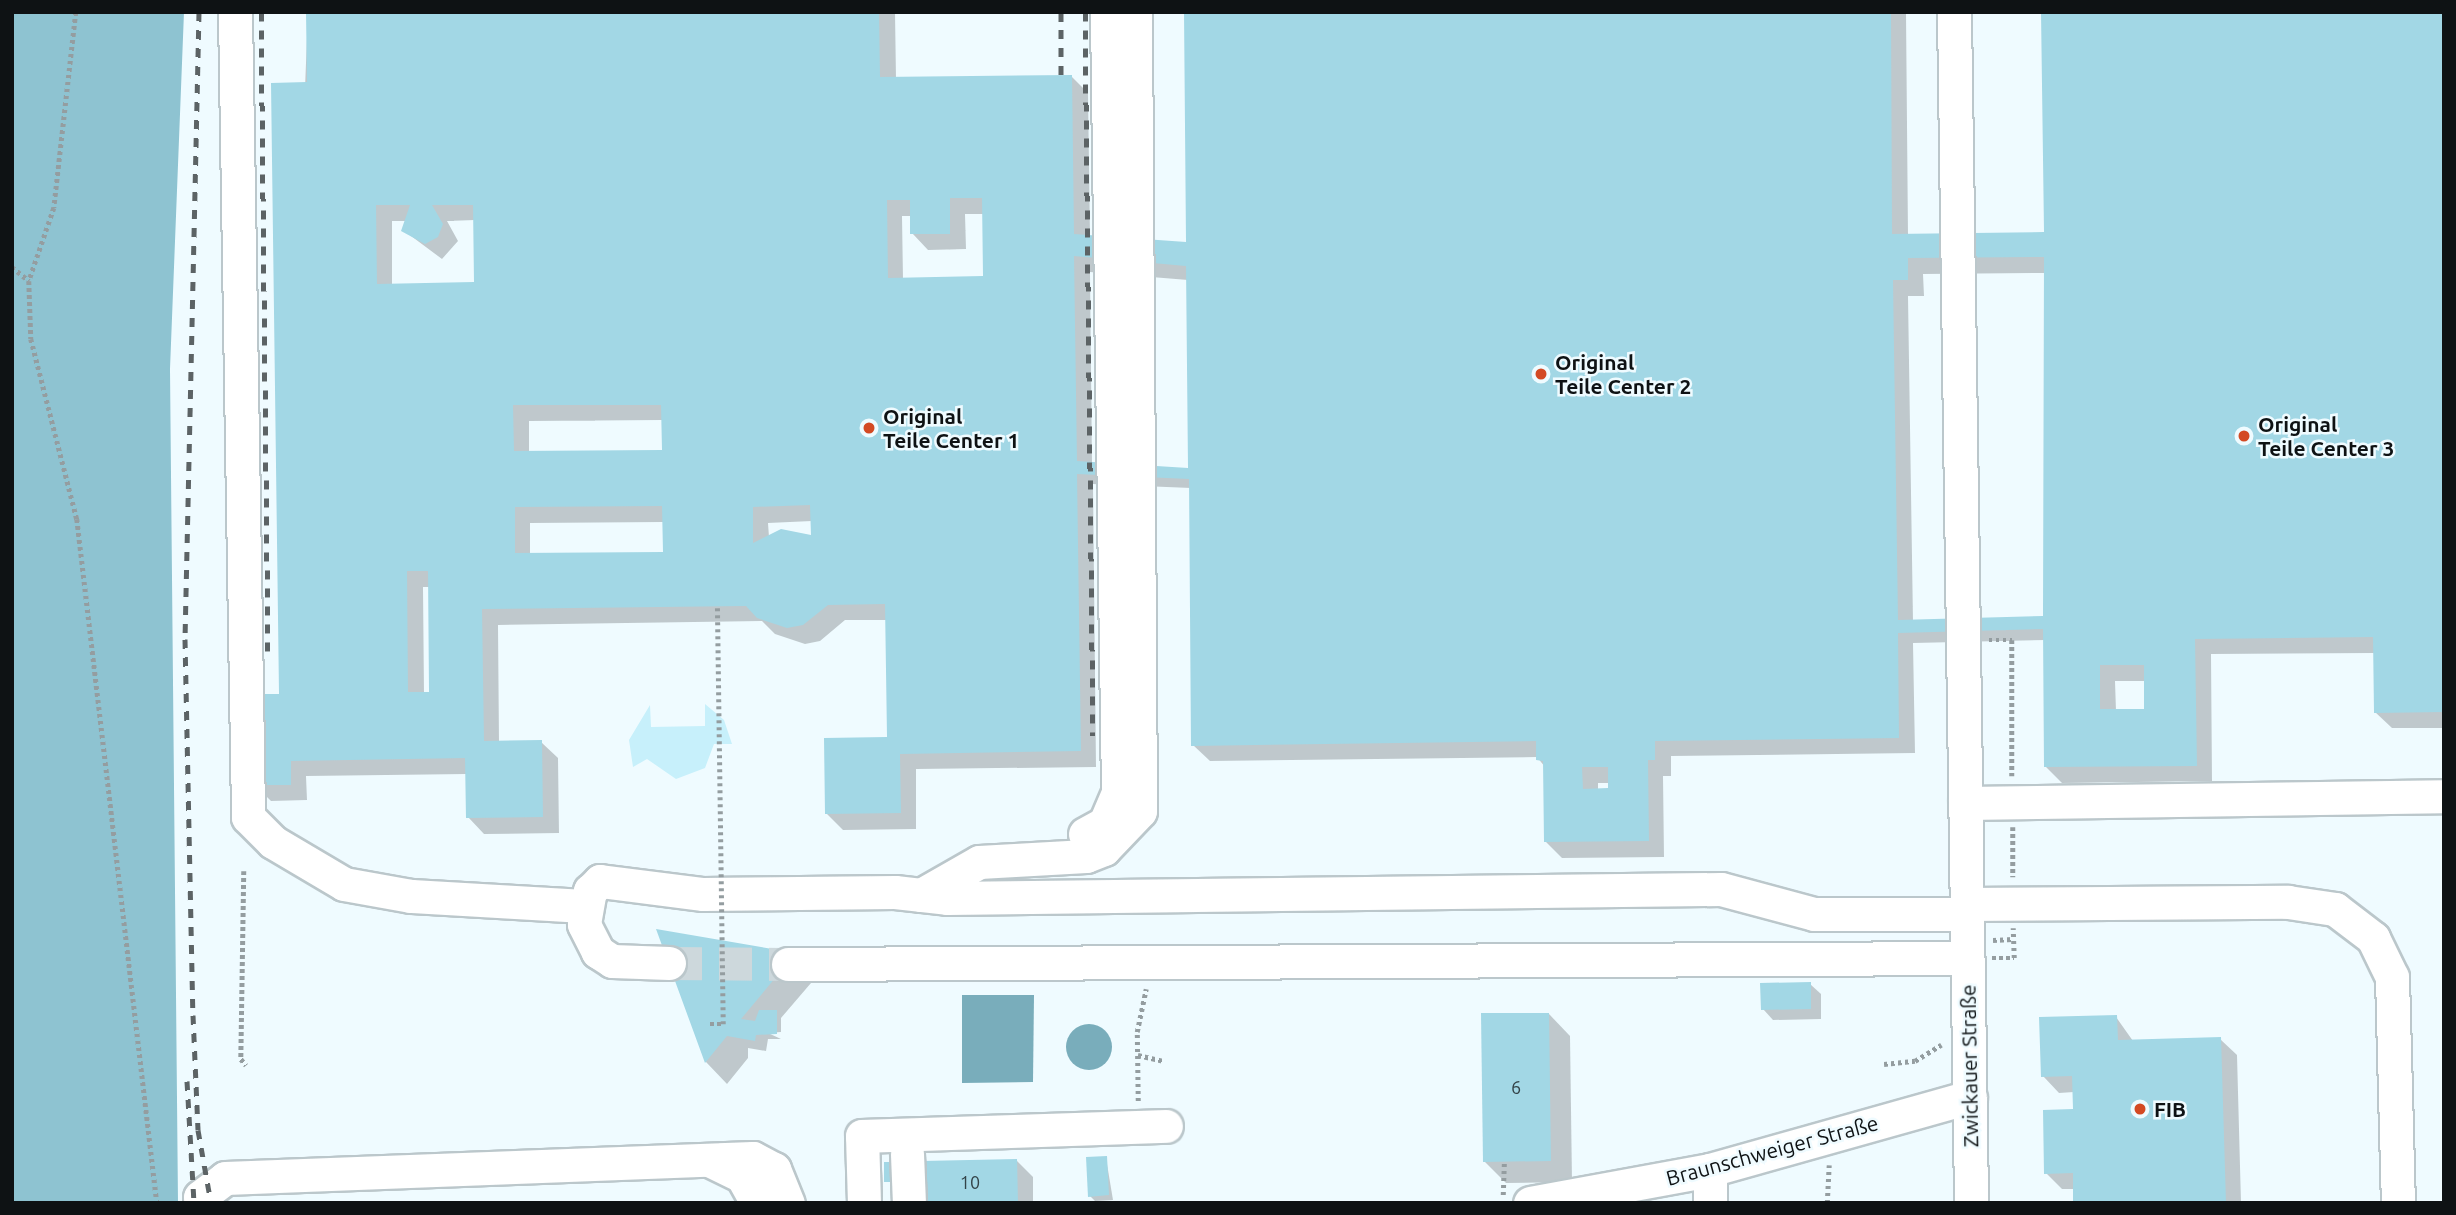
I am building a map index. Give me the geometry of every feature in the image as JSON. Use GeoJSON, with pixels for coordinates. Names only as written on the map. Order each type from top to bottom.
{"type":"FeatureCollection","features":[{"type":"Feature","properties":{"kind":"street"},"geometry":{"type":"LineString","coordinates":[[235,12],[248,817],[273,842],[344,884],[411,896],[585,906]]}},
{"type":"Feature","properties":{"kind":"street"},"geometry":{"type":"LineString","coordinates":[[921,895],[979,862],[1042,838],[1093,832],[1114,812],[1118,793],[1107,12]]}},
{"type":"Feature","properties":{"kind":"street"},"geometry":{"type":"LineString","coordinates":[[979,862],[1086,856],[1126,832],[1140,811],[1135,12]]}},
{"type":"Feature","properties":{"kind":"street","name":"Zwickauer Straße"},"geometry":{"type":"LineString","coordinates":[[1954,12],[1971,1203]]}},
{"type":"Feature","properties":{"kind":"street"},"geometry":{"type":"LineString","coordinates":[[1108,103],[1136,160]]}},
{"type":"Feature","properties":{"kind":"street"},"geometry":{"type":"LineString","coordinates":[[1965,803],[2444,796]]}},
{"type":"Feature","properties":{"kind":"street"},"geometry":{"type":"LineString","coordinates":[[669,963],[612,961],[598,952],[587,937],[585,906],[600,881],[611,878],[703,894],[1721,889],[1814,914],[1967,927]]}},
{"type":"Feature","properties":{"kind":"street"},"geometry":{"type":"LineString","coordinates":[[788,964],[1147,961],[1967,927],[2013,916],[2288,902],[2335,909],[2373,937],[2392,977],[2397,1021],[2398,1203]]}},
{"type":"Feature","properties":{"kind":"street","name":"Braunschweiger Straße"},"geometry":{"type":"LineString","coordinates":[[1530,1203],[1710,1170],[1970,1097]]}},
{"type":"Feature","properties":{"kind":"street"},"geometry":{"type":"LineString","coordinates":[[864,1203],[862,1136],[1152,1126]]}},
{"type":"Feature","properties":{"kind":"street"},"geometry":{"type":"LineString","coordinates":[[907,1154],[909,1203]]}},
{"type":"Feature","properties":{"kind":"street"},"geometry":{"type":"LineString","coordinates":[[202,1203],[200,1197],[225,1178],[709,1160],[762,1160],[782,1179],[788,1203]]}},
{"type":"Feature","properties":{"kind":"street"},"geometry":{"type":"LineString","coordinates":[[709,1160],[742,1176],[757,1203]]}},
{"type":"Feature","properties":{"kind":"street"},"geometry":{"type":"LineString","coordinates":[[1710,1170],[1710,1203]]}},
{"type":"Feature","properties":{"kind":"path"},"geometry":{"type":"LineString","coordinates":[[76,12],[54,208],[29,281],[31,339],[77,519],[157,1203]]}},
{"type":"Feature","properties":{"kind":"path"},"geometry":{"type":"LineString","coordinates":[[12,267],[29,281]]}},
{"type":"Feature","properties":{"kind":"path"},"geometry":{"type":"LineString","coordinates":[[710,1024],[723,1024],[717,606]]}},
{"type":"Feature","properties":{"kind":"path"},"geometry":{"type":"LineString","coordinates":[[1963,641],[2012,640],[2014,958],[1967,927]]}},
{"type":"Feature","properties":{"kind":"path"},"geometry":{"type":"LineString","coordinates":[[244,871],[241,1059],[246,1065]]}},
{"type":"Feature","properties":{"kind":"path"},"geometry":{"type":"LineString","coordinates":[[1147,961],[1138,1055],[1152,1126]]}},
{"type":"Feature","properties":{"kind":"path"},"geometry":{"type":"LineString","coordinates":[[1884,1064],[1915,1061],[1954,1037],[1969,1036]]}},
{"type":"Feature","properties":{"kind":"path"},"geometry":{"type":"LineString","coordinates":[[1138,1055],[1164,1061]]}},
{"type":"Feature","properties":{"kind":"path"},"geometry":{"type":"LineString","coordinates":[[1827,1203],[1829,1137]]}},
{"type":"Feature","properties":{"kind":"path"},"geometry":{"type":"LineString","coordinates":[[1504,1162],[1504,1203]]}},
{"type":"Feature","properties":{"kind":"shaded area"},"geometry":{"type":"Polygon","coordinates":[[[12,12],[184,12],[170,369],[178,1203],[12,1203],[12,12]]]}},
{"type":"Feature","properties":{"kind":"shaded area"},"geometry":{"type":"Polygon","coordinates":[[[705,704],[724,720],[732,744],[714,744],[705,768],[676,779],[647,759],[633,767],[629,740],[650,705],[651,727],[705,726],[705,704]]]}},
{"type":"Feature","properties":{"kind":"shaded area"},"geometry":{"type":"Polygon","coordinates":[[[962,995],[1034,995],[1033,1082],[962,1083],[962,995]]]}},
{"type":"Feature","properties":{"kind":"shaded area"},"geometry":{"type":"Polygon","coordinates":[[[1089,1024],[1105,1031],[1112,1047],[1105,1063],[1089,1070],[1073,1063],[1066,1047],[1073,1031],[1089,1024]]]}},
{"type":"Feature","properties":{"kind":"building"},"geometry":{"type":"Polygon","coordinates":[[[306,12],[879,12],[880,77],[1072,75],[1074,234],[1186,242],[1184,12],[1891,12],[1892,234],[2044,232],[2041,12],[2444,12],[2444,712],[2374,713],[2373,637],[2195,639],[2197,766],[2044,767],[2043,629],[1898,633],[1899,738],[1655,741],[1655,760],[1648,760],[1649,841],[1544,842],[1543,761],[1536,760],[1536,741],[1191,746],[1189,479],[1077,474],[1081,751],[900,754],[901,813],[825,814],[824,738],[887,737],[885,604],[828,605],[803,625],[787,628],[757,618],[746,606],[482,609],[484,741],[542,740],[543,817],[466,818],[465,758],[291,761],[291,785],[253,785],[252,694],[279,694],[271,83],[307,82],[306,12]],[[950,198],[950,234],[910,234],[910,200],[887,200],[888,278],[983,276],[982,198],[950,198]],[[376,205],[377,284],[474,282],[473,205],[432,205],[443,224],[438,237],[425,244],[401,231],[410,205],[376,205]],[[1074,256],[1077,461],[1188,468],[1186,266],[1074,256]],[[2044,257],[1908,258],[1908,280],[1893,280],[1898,620],[2043,616],[2044,257]],[[513,405],[514,451],[662,450],[661,405],[513,405]],[[810,505],[753,507],[753,543],[781,529],[811,535],[810,505]],[[662,506],[515,507],[515,553],[663,552],[662,506]],[[407,571],[408,692],[429,692],[428,571],[407,571]],[[2100,665],[2100,709],[2144,709],[2144,665],[2100,665]],[[1582,767],[1583,789],[1608,788],[1608,767],[1582,767]]]}},
{"type":"Feature","properties":{"kind":"building"},"geometry":{"type":"Polygon","coordinates":[[[656,929],[796,953],[741,1019],[755,1021],[759,1010],[777,1010],[777,1034],[756,1035],[755,1041],[727,1036],[705,1063],[656,929]]]}},
{"type":"Feature","properties":{"kind":"building"},"geometry":{"type":"Polygon","coordinates":[[[1811,982],[1811,1009],[1761,1010],[1760,983],[1811,982]]]}},
{"type":"Feature","properties":{"kind":"building"},"geometry":{"type":"Polygon","coordinates":[[[1481,1013],[1549,1013],[1551,1161],[1483,1162],[1481,1013]]]}},
{"type":"Feature","properties":{"kind":"building","name":"FIB"},"geometry":{"type":"Polygon","coordinates":[[[2117,1015],[2118,1040],[2221,1037],[2226,1203],[2073,1203],[2073,1173],[2044,1174],[2043,1110],[2073,1109],[2072,1076],[2041,1077],[2039,1017],[2117,1015]]]}},
{"type":"Feature","properties":{"kind":"building"},"geometry":{"type":"Polygon","coordinates":[[[1107,1156],[1109,1195],[1088,1197],[1086,1157],[1107,1156]]]}},
{"type":"Feature","properties":{"kind":"building"},"geometry":{"type":"Polygon","coordinates":[[[1017,1159],[1018,1203],[923,1203],[922,1161],[1017,1159]]]}},
{"type":"Feature","properties":{"kind":"building"},"geometry":{"type":"Polygon","coordinates":[[[884,1162],[900,1162],[900,1182],[884,1182],[884,1162]]]}},
{"type":"Feature","properties":{"kind":"tunnel"},"geometry":{"type":"LineString","coordinates":[[669,963],[788,964]]}},
{"type":"Feature","properties":{"kind":"railway"},"geometry":{"type":"LineString","coordinates":[[199,12],[185,639],[198,1130],[211,1203]]}},
{"type":"Feature","properties":{"kind":"railway"},"geometry":{"type":"LineString","coordinates":[[261,12],[268,654]]}},
{"type":"Feature","properties":{"kind":"railway"},"geometry":{"type":"LineString","coordinates":[[1061,12],[1061,75]]}},
{"type":"Feature","properties":{"kind":"railway"},"geometry":{"type":"LineString","coordinates":[[1085,12],[1093,736]]}},
{"type":"Feature","properties":{"kind":"railway"},"geometry":{"type":"LineString","coordinates":[[187,1081],[194,1203]]}},
{"type":"Feature","properties":{"kind":"place","name":"Original Teile Center 2"},"geometry":{"type":"Point","coordinates":[1541,374]}},
{"type":"Feature","properties":{"kind":"place","name":"Original Teile Center 1"},"geometry":{"type":"Point","coordinates":[869,428]}},
{"type":"Feature","properties":{"kind":"place","name":"Original Teile Center 3"},"geometry":{"type":"Point","coordinates":[2244,436]}},
{"type":"Feature","properties":{"kind":"place","name":"FIB"},"geometry":{"type":"Point","coordinates":[2140,1109]}}]}
